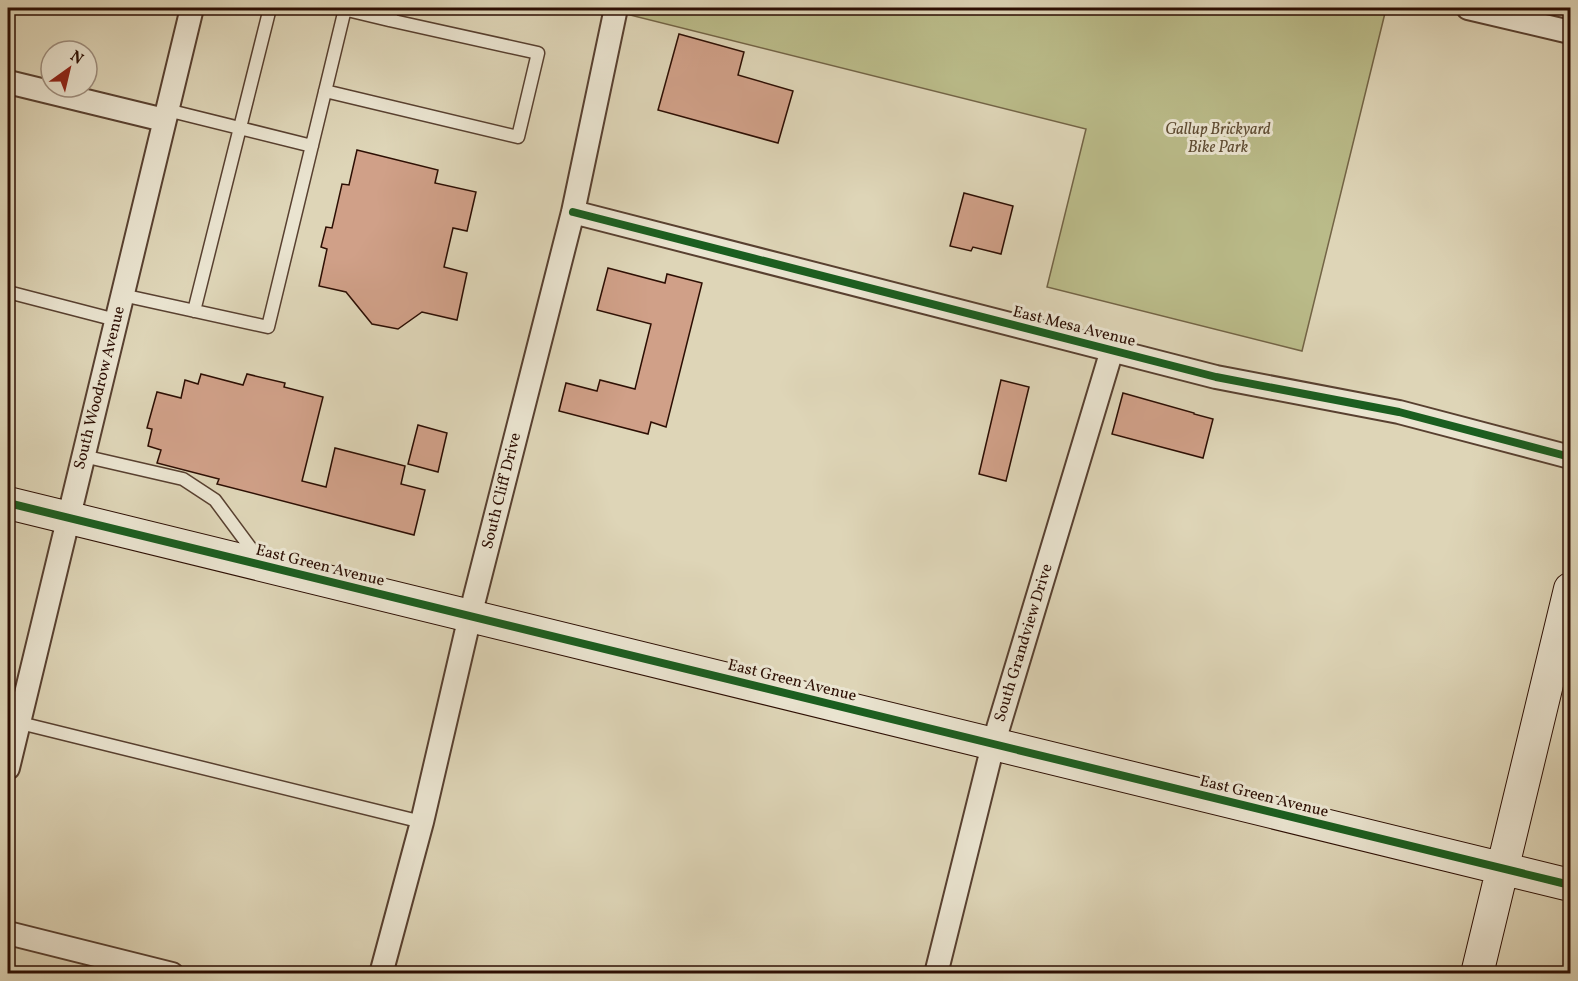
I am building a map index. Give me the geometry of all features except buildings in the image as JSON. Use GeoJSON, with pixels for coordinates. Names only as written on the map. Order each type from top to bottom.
{"type":"FeatureCollection","features":[{"type":"Feature","properties":{"kind":"street","name":"South Woodrow Avenue"},"geometry":{"type":"LineString","coordinates":[[8,768],[13,722],[68,518],[192,8]]}},
{"type":"Feature","properties":{"kind":"street","name":"South Cliff Drive"},"geometry":{"type":"LineString","coordinates":[[381,974],[422,822],[470,616],[573,212],[616,8]]}},
{"type":"Feature","properties":{"kind":"street"},"geometry":{"type":"LineString","coordinates":[[1468,8],[1570,32]]}},
{"type":"Feature","properties":{"kind":"street"},"geometry":{"type":"LineString","coordinates":[[8,82],[165,115]]}},
{"type":"Feature","properties":{"kind":"street","name":"East Mesa Avenue"},"geometry":{"type":"LineString","coordinates":[[573,212],[1216,377],[1399,412],[1570,456]]}},
{"type":"Feature","properties":{"kind":"street","name":"South Grandview Drive"},"geometry":{"type":"LineString","coordinates":[[936,974],[993,745],[1112,350]]}},
{"type":"Feature","properties":{"kind":"street","name":"East Green Avenue"},"geometry":{"type":"LineString","coordinates":[[8,503],[1570,885]]}},
{"type":"Feature","properties":{"kind":"street"},"geometry":{"type":"LineString","coordinates":[[1477,974],[1557,666],[1570,590]]}},
{"type":"Feature","properties":{"kind":"street"},"geometry":{"type":"LineString","coordinates":[[8,933],[172,974]]}},
{"type":"Feature","properties":{"kind":"lane"},"geometry":{"type":"LineString","coordinates":[[194,311],[270,8]]}},
{"type":"Feature","properties":{"kind":"lane"},"geometry":{"type":"LineString","coordinates":[[122,295],[268,327],[325,91],[342,8],[391,14],[538,53],[518,137],[325,91]]}},
{"type":"Feature","properties":{"kind":"lane"},"geometry":{"type":"LineString","coordinates":[[165,115],[240,128],[312,146]]}},
{"type":"Feature","properties":{"kind":"lane"},"geometry":{"type":"LineString","coordinates":[[8,292],[116,320]]}},
{"type":"Feature","properties":{"kind":"lane"},"geometry":{"type":"LineString","coordinates":[[83,456],[183,479],[215,500],[264,566]]}},
{"type":"Feature","properties":{"kind":"lane"},"geometry":{"type":"LineString","coordinates":[[13,722],[422,822]]}},
{"type":"Feature","properties":{"kind":"green space","name":"Gallup Brickyard Bike Park"},"geometry":{"type":"Polygon","coordinates":[[[619,8],[1364,8],[1385,13],[1302,351],[1047,287],[1086,129],[618,12],[619,8]]]}},
{"type":"Feature","properties":{"kind":"cycle path"},"geometry":{"type":"LineString","coordinates":[[573,212],[1216,377],[1399,412],[1570,457]]}},
{"type":"Feature","properties":{"kind":"cycle path"},"geometry":{"type":"LineString","coordinates":[[8,503],[1570,885]]}}]}
